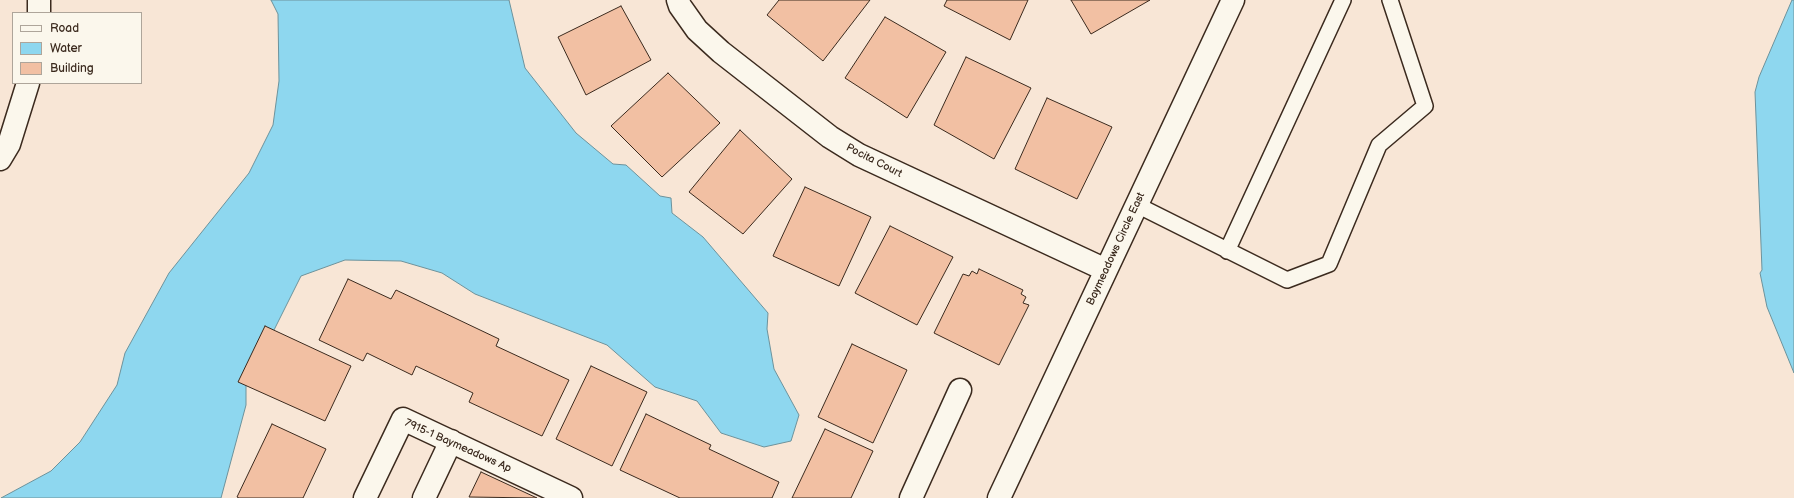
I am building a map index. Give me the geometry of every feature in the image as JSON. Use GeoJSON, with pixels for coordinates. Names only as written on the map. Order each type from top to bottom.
{"type":"FeatureCollection","features":[{"type":"Feature","properties":{"kind":"street"},"geometry":{"type":"LineString","coordinates":[[39,0],[39,12]]}},
{"type":"Feature","properties":{"kind":"street","name":"Pocita Court"},"geometry":{"type":"LineString","coordinates":[[678,0],[680,6],[697,30],[721,52],[830,138],[859,156],[1106,270]]}},
{"type":"Feature","properties":{"kind":"street","name":"Baymeadows Circle East"},"geometry":{"type":"LineString","coordinates":[[999,498],[1233,0]]}},
{"type":"Feature","properties":{"kind":"street"},"geometry":{"type":"LineString","coordinates":[[0,159],[9,144],[28,84]]}},
{"type":"Feature","properties":{"kind":"street"},"geometry":{"type":"LineString","coordinates":[[911,498],[960,390]]}},
{"type":"Feature","properties":{"kind":"street","name":"7915-1 Baymeadows Ap"},"geometry":{"type":"LineString","coordinates":[[365,498],[403,419],[571,498]]}},
{"type":"Feature","properties":{"kind":"street"},"geometry":{"type":"LineString","coordinates":[[424,498],[451,441]]}},
{"type":"Feature","properties":{"kind":"lane"},"geometry":{"type":"LineString","coordinates":[[1227,250],[1343,0]]}},
{"type":"Feature","properties":{"kind":"lane"},"geometry":{"type":"LineString","coordinates":[[1137,205],[1287,280],[1329,264],[1379,145],[1425,106],[1390,0]]}},
{"type":"Feature","properties":{"kind":"water"},"geometry":{"type":"Polygon","coordinates":[[[271,0],[509,0],[525,68],[576,133],[613,164],[626,165],[660,196],[671,198],[672,213],[703,237],[768,313],[767,329],[774,369],[799,415],[791,441],[764,447],[721,433],[697,401],[655,387],[607,345],[475,294],[442,273],[401,261],[345,260],[301,276],[246,386],[246,405],[221,498],[1,498],[51,471],[80,442],[117,385],[125,353],[169,273],[249,173],[273,125],[279,81],[278,14],[271,0]]]}},
{"type":"Feature","properties":{"kind":"water"},"geometry":{"type":"Polygon","coordinates":[[[1792,0],[1794,0],[1794,373],[1767,307],[1760,273],[1762,270],[1755,92],[1759,77],[1792,0]]]}},
{"type":"Feature","properties":{"kind":"building"},"geometry":{"type":"Polygon","coordinates":[[[779,0],[870,0],[823,61],[767,15],[779,0]]]}},
{"type":"Feature","properties":{"kind":"building"},"geometry":{"type":"Polygon","coordinates":[[[947,0],[1028,0],[1010,40],[944,6],[947,0]]]}},
{"type":"Feature","properties":{"kind":"building"},"geometry":{"type":"Polygon","coordinates":[[[1071,0],[1150,0],[1091,34],[1071,0]]]}},
{"type":"Feature","properties":{"kind":"building"},"geometry":{"type":"Polygon","coordinates":[[[621,6],[651,60],[586,95],[558,37],[621,6]]]}},
{"type":"Feature","properties":{"kind":"building"},"geometry":{"type":"Polygon","coordinates":[[[885,17],[946,52],[907,118],[845,78],[885,17]]]}},
{"type":"Feature","properties":{"kind":"building"},"geometry":{"type":"Polygon","coordinates":[[[966,57],[1031,88],[994,159],[934,125],[966,57]]]}},
{"type":"Feature","properties":{"kind":"building"},"geometry":{"type":"Polygon","coordinates":[[[668,73],[720,123],[662,177],[611,126],[668,73]]]}},
{"type":"Feature","properties":{"kind":"building"},"geometry":{"type":"Polygon","coordinates":[[[1047,98],[1112,127],[1077,199],[1015,169],[1047,98]]]}},
{"type":"Feature","properties":{"kind":"building"},"geometry":{"type":"Polygon","coordinates":[[[740,130],[792,179],[743,234],[689,192],[740,130]]]}},
{"type":"Feature","properties":{"kind":"building"},"geometry":{"type":"Polygon","coordinates":[[[805,187],[871,217],[839,286],[773,256],[805,187]]]}},
{"type":"Feature","properties":{"kind":"building"},"geometry":{"type":"Polygon","coordinates":[[[890,226],[953,257],[917,325],[855,293],[890,226]]]}},
{"type":"Feature","properties":{"kind":"building"},"geometry":{"type":"Polygon","coordinates":[[[979,269],[1023,290],[1021,294],[1026,297],[1023,303],[1029,305],[999,365],[934,333],[963,274],[969,276],[972,271],[977,274],[979,269]]]}},
{"type":"Feature","properties":{"kind":"building"},"geometry":{"type":"Polygon","coordinates":[[[348,279],[391,299],[396,290],[499,339],[496,346],[569,380],[542,436],[469,402],[473,393],[416,366],[412,375],[367,353],[363,361],[319,340],[348,279]]]}},
{"type":"Feature","properties":{"kind":"building"},"geometry":{"type":"Polygon","coordinates":[[[265,326],[351,366],[325,421],[238,382],[265,326]]]}},
{"type":"Feature","properties":{"kind":"building"},"geometry":{"type":"Polygon","coordinates":[[[852,344],[907,370],[873,443],[818,417],[852,344]]]}},
{"type":"Feature","properties":{"kind":"building"},"geometry":{"type":"Polygon","coordinates":[[[591,366],[647,392],[612,466],[556,439],[591,366]]]}},
{"type":"Feature","properties":{"kind":"building"},"geometry":{"type":"Polygon","coordinates":[[[646,414],[711,445],[709,449],[779,482],[772,498],[680,498],[620,470],[646,414]]]}},
{"type":"Feature","properties":{"kind":"building"},"geometry":{"type":"Polygon","coordinates":[[[272,424],[326,449],[303,498],[239,498],[237,497],[272,424]]]}},
{"type":"Feature","properties":{"kind":"building"},"geometry":{"type":"Polygon","coordinates":[[[825,429],[873,451],[851,498],[792,498],[825,429]]]}},
{"type":"Feature","properties":{"kind":"building"},"geometry":{"type":"Polygon","coordinates":[[[481,472],[537,498],[469,497],[481,472]]]}}]}
